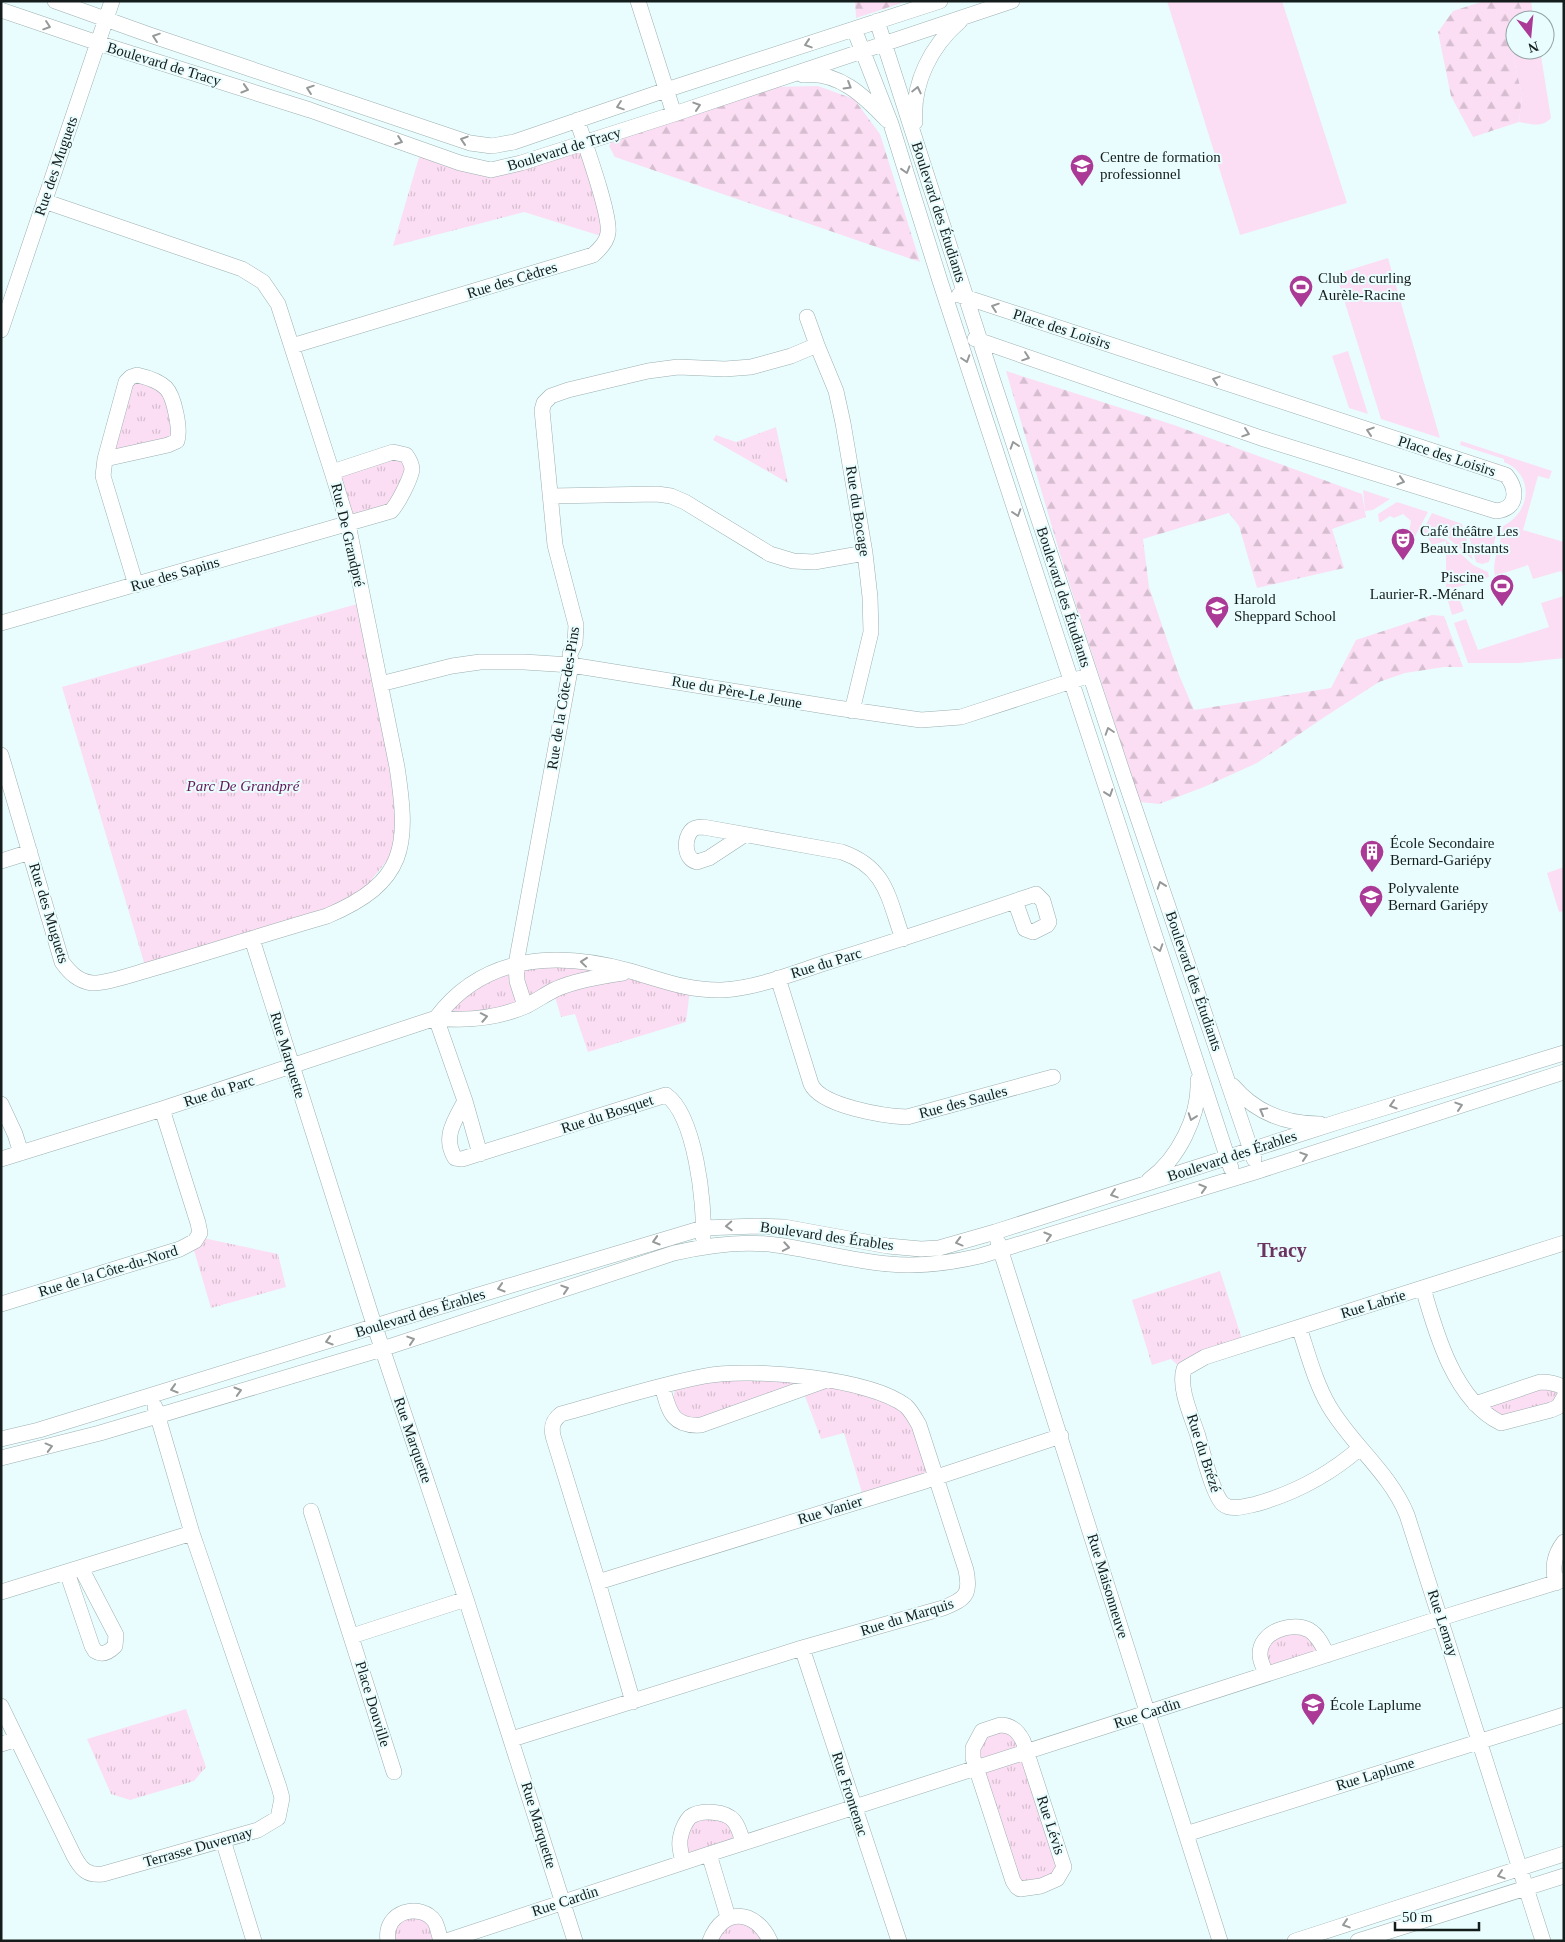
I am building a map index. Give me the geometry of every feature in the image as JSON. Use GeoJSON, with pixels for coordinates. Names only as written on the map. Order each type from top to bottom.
{"type":"FeatureCollection","features":[{"type":"Feature","properties":{"kind":"street","name":"Boulevard de Tracy"},"geometry":{"type":"LineString","coordinates":[[56,1],[106,20],[334,97],[482,145],[492,146],[514,142],[666,90],[940,1]]}},
{"type":"Feature","properties":{"kind":"street","name":"Rue des Muguets"},"geometry":{"type":"LineString","coordinates":[[1,330],[112,1]]}},
{"type":"Feature","properties":{"kind":"street"},"geometry":{"type":"LineString","coordinates":[[638,1],[674,114]]}},
{"type":"Feature","properties":{"kind":"street","name":"Boulevard de Tracy"},"geometry":{"type":"LineString","coordinates":[[1,10],[98,44],[327,116],[460,163],[491,170],[510,166],[674,114],[1012,1]]}},
{"type":"Feature","properties":{"kind":"street"},"geometry":{"type":"LineString","coordinates":[[916,138],[915,100],[922,72],[945,36],[963,18]]}},
{"type":"Feature","properties":{"kind":"street","name":"Boulevard des Étudiants"},"geometry":{"type":"LineString","coordinates":[[877,21],[1090,674],[1258,1171]]}},
{"type":"Feature","properties":{"kind":"street","name":"Boulevard des Étudiants"},"geometry":{"type":"LineString","coordinates":[[854,29],[891,124],[943,291],[1234,1178]]}},
{"type":"Feature","properties":{"kind":"street"},"geometry":{"type":"LineString","coordinates":[[784,78],[809,75],[828,76],[865,98],[891,124]]}},
{"type":"Feature","properties":{"kind":"street"},"geometry":{"type":"LineString","coordinates":[[327,116],[334,97]]}},
{"type":"Feature","properties":{"kind":"street","name":"Rue des Cèdres"},"geometry":{"type":"LineString","coordinates":[[292,346],[593,255],[600,249],[609,232],[605,210],[577,120]]}},
{"type":"Feature","properties":{"kind":"street","name":"Rue De Grandpré"},"geometry":{"type":"LineString","coordinates":[[44,201],[242,269],[263,282],[278,304],[348,524],[402,799],[403,833],[397,857],[386,878],[358,902],[327,916],[252,939]]}},
{"type":"Feature","properties":{"kind":"street","name":"Place des Loisirs"},"geometry":{"type":"LineString","coordinates":[[943,291],[967,297],[1506,475],[1511,482],[1514,496],[1509,507],[1503,511],[1496,511],[1261,438],[957,333]]}},
{"type":"Feature","properties":{"kind":"street","name":"Rue du Bocage"},"geometry":{"type":"LineString","coordinates":[[807,317],[836,391],[865,553],[870,597],[870,632],[852,711]]}},
{"type":"Feature","properties":{"kind":"street","name":"Rue de la Côte-des-Pins"},"geometry":{"type":"LineString","coordinates":[[525,1006],[517,981],[516,964],[571,665],[570,654],[575,643],[576,625],[556,556],[542,410],[544,403],[551,396],[568,390],[648,371],[678,367],[725,369],[751,367],[791,356],[817,345]]}},
{"type":"Feature","properties":{"kind":"street"},"geometry":{"type":"LineString","coordinates":[[105,459],[168,445],[178,440],[180,429],[170,395],[166,388],[137,375],[126,382],[105,459],[103,476],[136,585]]}},
{"type":"Feature","properties":{"kind":"street","name":"Rue des Sapins"},"geometry":{"type":"LineString","coordinates":[[1,623],[391,511],[397,506],[412,471],[410,461],[406,455],[393,452],[332,472]]}},
{"type":"Feature","properties":{"kind":"street"},"geometry":{"type":"LineString","coordinates":[[551,496],[657,494],[671,496],[685,502],[770,554],[793,561],[814,562],[865,553]]}},
{"type":"Feature","properties":{"kind":"street","name":"Rue du Père-Le Jeune"},"geometry":{"type":"LineString","coordinates":[[380,684],[452,666],[480,662],[571,665],[852,711],[921,720],[961,717],[1090,674]]}},
{"type":"Feature","properties":{"kind":"street","name":"Rue des Muguets"},"geometry":{"type":"LineString","coordinates":[[1,754],[62,962],[70,974],[81,980],[94,983],[125,976],[252,939]]}},
{"type":"Feature","properties":{"kind":"street"},"geometry":{"type":"LineString","coordinates":[[744,835],[842,852],[868,866],[875,871],[885,888],[903,939]]}},
{"type":"Feature","properties":{"kind":"street"},"geometry":{"type":"LineString","coordinates":[[1,860],[30,852]]}},
{"type":"Feature","properties":{"kind":"street","name":"Rue du Parc"},"geometry":{"type":"LineString","coordinates":[[436,1018],[448,1002],[484,976],[516,964],[538,960],[602,964],[691,989],[737,988],[778,978],[903,939],[1015,901]]}},
{"type":"Feature","properties":{"kind":"street","name":"Rue Marquette"},"geometry":{"type":"LineString","coordinates":[[252,939],[382,1349],[512,1739],[575,1941]]}},
{"type":"Feature","properties":{"kind":"street","name":"Rue du Parc"},"geometry":{"type":"LineString","coordinates":[[1,1159],[292,1067],[436,1018],[454,1020],[477,1019],[525,1006],[557,989],[602,976],[632,971]]}},
{"type":"Feature","properties":{"kind":"street","name":"Rue des Saules"},"geometry":{"type":"LineString","coordinates":[[778,978],[814,1091],[834,1102],[884,1115],[907,1117],[1053,1077]]}},
{"type":"Feature","properties":{"kind":"street"},"geometry":{"type":"LineString","coordinates":[[436,1018],[465,1101],[480,1154]]}},
{"type":"Feature","properties":{"kind":"street","name":"Boulevard des Érables"},"geometry":{"type":"LineString","coordinates":[[1,1439],[39,1430],[375,1326],[703,1228],[784,1227],[888,1246],[921,1249],[940,1248],[1344,1120],[1564,1053]]}},
{"type":"Feature","properties":{"kind":"street"},"geometry":{"type":"LineString","coordinates":[[1139,1186],[1159,1172],[1183,1139],[1197,1102],[1199,1088],[1198,1069]]}},
{"type":"Feature","properties":{"kind":"street","name":"Boulevard des Érables"},"geometry":{"type":"LineString","coordinates":[[1,1458],[100,1433],[382,1349],[674,1253],[702,1246],[774,1245],[887,1264],[910,1265],[950,1262],[1001,1251],[1258,1171],[1564,1072]]}},
{"type":"Feature","properties":{"kind":"street"},"geometry":{"type":"LineString","coordinates":[[1228,1080],[1248,1102],[1274,1117],[1310,1124],[1344,1120]]}},
{"type":"Feature","properties":{"kind":"street","name":"Rue du Bosquet"},"geometry":{"type":"LineString","coordinates":[[465,1101],[448,1137],[449,1145],[455,1158],[462,1159],[666,1095],[673,1100],[682,1116],[695,1154],[703,1198],[702,1246]]}},
{"type":"Feature","properties":{"kind":"street"},"geometry":{"type":"LineString","coordinates":[[1,1104],[15,1134],[21,1153]]}},
{"type":"Feature","properties":{"kind":"street","name":"Rue de la Côte-du-Nord"},"geometry":{"type":"LineString","coordinates":[[1,1304],[180,1249],[195,1241],[200,1233],[198,1223],[162,1109]]}},
{"type":"Feature","properties":{"kind":"street","name":"Rue Maisonneuve"},"geometry":{"type":"LineString","coordinates":[[995,1232],[1220,1941]]}},
{"type":"Feature","properties":{"kind":"street","name":"Rue Labrie"},"geometry":{"type":"LineString","coordinates":[[1184,1369],[1205,1357],[1564,1243]]}},
{"type":"Feature","properties":{"kind":"street"},"geometry":{"type":"LineString","coordinates":[[1423,1288],[1435,1332],[1444,1354],[1475,1404],[1488,1416],[1501,1424],[1551,1410],[1558,1406],[1564,1397]]}},
{"type":"Feature","properties":{"kind":"street","name":"Rue Lemay"},"geometry":{"type":"LineString","coordinates":[[1299,1328],[1311,1364],[1327,1402],[1360,1448],[1392,1486],[1404,1506],[1442,1618],[1543,1941]]}},
{"type":"Feature","properties":{"kind":"street","name":"Rue du Brézé"},"geometry":{"type":"LineString","coordinates":[[1184,1369],[1182,1383],[1202,1449],[1217,1495],[1221,1502],[1227,1506],[1235,1508],[1248,1506],[1290,1493],[1320,1478],[1360,1448]]}},
{"type":"Feature","properties":{"kind":"street","name":"Rue du Marquis"},"geometry":{"type":"LineString","coordinates":[[512,1739],[632,1702],[802,1648],[943,1608],[966,1596],[968,1587],[966,1570],[919,1425],[914,1415],[906,1407],[886,1395],[860,1386],[828,1380],[750,1373],[728,1373],[662,1386],[561,1414],[556,1418],[552,1424],[553,1436],[598,1582],[632,1702]]}},
{"type":"Feature","properties":{"kind":"street"},"geometry":{"type":"LineString","coordinates":[[662,1386],[671,1415],[677,1420],[701,1425],[828,1380]]}},
{"type":"Feature","properties":{"kind":"street"},"geometry":{"type":"LineString","coordinates":[[1475,1404],[1540,1382],[1547,1382],[1564,1388]]}},
{"type":"Feature","properties":{"kind":"street","name":"Terrasse Duvernay"},"geometry":{"type":"LineString","coordinates":[[1,1706],[77,1863],[87,1873],[94,1875],[103,1874],[258,1830],[278,1818],[282,1798],[192,1533],[151,1396]]}},
{"type":"Feature","properties":{"kind":"street","name":"Rue Vanier"},"geometry":{"type":"LineString","coordinates":[[598,1582],[935,1478],[1061,1436]]}},
{"type":"Feature","properties":{"kind":"street","name":"Place Douville"},"geometry":{"type":"LineString","coordinates":[[310,1511],[352,1636],[394,1772]]}},
{"type":"Feature","properties":{"kind":"street"},"geometry":{"type":"LineString","coordinates":[[1,1592],[192,1533]]}},
{"type":"Feature","properties":{"kind":"street","name":"Rue Cardin"},"geometry":{"type":"LineString","coordinates":[[446,1941],[563,1901],[1266,1674],[1560,1582],[1554,1563],[1556,1555],[1564,1542]]}},
{"type":"Feature","properties":{"kind":"street"},"geometry":{"type":"LineString","coordinates":[[74,1570],[116,1635],[115,1646],[104,1654],[95,1652],[92,1646],[74,1570]]}},
{"type":"Feature","properties":{"kind":"street"},"geometry":{"type":"LineString","coordinates":[[352,1636],[466,1599]]}},
{"type":"Feature","properties":{"kind":"street"},"geometry":{"type":"LineString","coordinates":[[1266,1674],[1260,1654],[1262,1646],[1271,1634],[1279,1630],[1299,1627],[1310,1631],[1323,1645],[1327,1655]]}},
{"type":"Feature","properties":{"kind":"street","name":"Rue Frontenac"},"geometry":{"type":"LineString","coordinates":[[802,1648],[899,1941]]}},
{"type":"Feature","properties":{"kind":"street","name":"Rue Laplume"},"geometry":{"type":"LineString","coordinates":[[1186,1834],[1564,1714]]}},
{"type":"Feature","properties":{"kind":"street"},"geometry":{"type":"LineString","coordinates":[[976,1768],[973,1748],[982,1731],[991,1728],[1008,1725],[1019,1734],[1027,1752]]}},
{"type":"Feature","properties":{"kind":"street"},"geometry":{"type":"LineString","coordinates":[[1,1744],[17,1739]]}},
{"type":"Feature","properties":{"kind":"street","name":"Rue Lévis"},"geometry":{"type":"LineString","coordinates":[[976,1768],[1016,1887],[1027,1889],[1041,1886],[1057,1879],[1064,1867],[1027,1752]]}},
{"type":"Feature","properties":{"kind":"street"},"geometry":{"type":"LineString","coordinates":[[684,1862],[680,1848],[681,1834],[690,1817],[697,1814],[720,1813],[734,1820],[743,1843]]}},
{"type":"Feature","properties":{"kind":"street"},"geometry":{"type":"LineString","coordinates":[[223,1840],[254,1941]]}},
{"type":"Feature","properties":{"kind":"street"},"geometry":{"type":"LineString","coordinates":[[709,1854],[728,1917]]}},
{"type":"Feature","properties":{"kind":"street"},"geometry":{"type":"LineString","coordinates":[[1295,1941],[1564,1854]]}},
{"type":"Feature","properties":{"kind":"street"},"geometry":{"type":"LineString","coordinates":[[1358,1941],[1564,1876]]}},
{"type":"Feature","properties":{"kind":"street"},"geometry":{"type":"LineString","coordinates":[[388,1941],[386,1933],[391,1921],[396,1916],[410,1911],[431,1918],[441,1941]]}},
{"type":"Feature","properties":{"kind":"street"},"geometry":{"type":"LineString","coordinates":[[710,1941],[716,1927],[728,1917],[744,1917],[752,1921],[760,1926],[770,1941]]}},
{"type":"Feature","properties":{"kind":"green space"},"geometry":{"type":"Polygon","coordinates":[[[855,1],[908,1],[856,18],[855,1]]]}},
{"type":"Feature","properties":{"kind":"green space"},"geometry":{"type":"Polygon","coordinates":[[[1167,1],[1282,1],[1347,203],[1240,235],[1167,1]]]}},
{"type":"Feature","properties":{"kind":"green space"},"geometry":{"type":"Polygon","coordinates":[[[1484,1],[1518,1],[1522,10],[1505,10],[1505,60],[1514,60],[1522,95],[1519,122],[1473,137],[1451,96],[1438,32],[1453,11],[1484,1]]]}},
{"type":"Feature","properties":{"kind":"green space"},"geometry":{"type":"Polygon","coordinates":[[[1518,1],[1531,1],[1532,10],[1522,10],[1518,1]]]}},
{"type":"Feature","properties":{"kind":"green space"},"geometry":{"type":"Polygon","coordinates":[[[1514,60],[1542,60],[1551,118],[1544,123],[1536,125],[1519,122],[1522,95],[1514,60]]]}},
{"type":"Feature","properties":{"kind":"green space"},"geometry":{"type":"Polygon","coordinates":[[[818,86],[854,99],[880,134],[920,262],[615,157],[609,146],[613,140],[773,87],[818,86]]]}},
{"type":"Feature","properties":{"kind":"green space"},"geometry":{"type":"Polygon","coordinates":[[[581,148],[604,228],[601,236],[524,212],[393,246],[420,154],[476,172],[581,148]]]}},
{"type":"Feature","properties":{"kind":"green space"},"geometry":{"type":"Polygon","coordinates":[[[1388,258],[1440,438],[1381,419],[1336,274],[1388,258]]]}},
{"type":"Feature","properties":{"kind":"green space"},"geometry":{"type":"Polygon","coordinates":[[[1348,351],[1368,414],[1349,408],[1332,356],[1348,351]]]}},
{"type":"Feature","properties":{"kind":"green space"},"geometry":{"type":"Polygon","coordinates":[[[1006,371],[1174,425],[1362,494],[1366,517],[1332,529],[1344,568],[1257,588],[1239,526],[1229,513],[1143,539],[1149,587],[1179,675],[1194,710],[1331,688],[1356,640],[1432,615],[1444,616],[1463,667],[1444,667],[1405,673],[1379,682],[1257,763],[1204,787],[1159,804],[1140,802],[1063,564],[1006,371]]]}},
{"type":"Feature","properties":{"kind":"green space"},"geometry":{"type":"Polygon","coordinates":[[[137,375],[165,391],[175,441],[106,455],[125,401],[137,375]]]}},
{"type":"Feature","properties":{"kind":"green space"},"geometry":{"type":"Polygon","coordinates":[[[776,427],[788,483],[713,440],[716,435],[736,442],[776,427]]]}},
{"type":"Feature","properties":{"kind":"green space"},"geometry":{"type":"Polygon","coordinates":[[[1461,441],[1552,471],[1549,479],[1538,476],[1523,530],[1564,542],[1564,578],[1561,571],[1533,579],[1528,565],[1495,576],[1494,564],[1503,526],[1512,520],[1524,503],[1526,494],[1525,484],[1521,476],[1514,468],[1504,462],[1504,459],[1460,445],[1461,441]]]}},
{"type":"Feature","properties":{"kind":"green space"},"geometry":{"type":"Polygon","coordinates":[[[394,454],[404,458],[409,471],[392,506],[348,524],[336,473],[394,454]]]}},
{"type":"Feature","properties":{"kind":"green space"},"geometry":{"type":"Polygon","coordinates":[[[1363,490],[1390,499],[1373,510],[1365,511],[1363,490]]]}},
{"type":"Feature","properties":{"kind":"green space"},"geometry":{"type":"Polygon","coordinates":[[[1397,502],[1428,512],[1413,540],[1408,538],[1411,521],[1403,514],[1394,518],[1390,516],[1379,522],[1378,514],[1397,502]]]}},
{"type":"Feature","properties":{"kind":"green space"},"geometry":{"type":"Polygon","coordinates":[[[1432,513],[1462,524],[1473,560],[1447,537],[1424,533],[1423,530],[1432,513]]]}},
{"type":"Feature","properties":{"kind":"green space"},"geometry":{"type":"Polygon","coordinates":[[[1466,525],[1496,536],[1489,562],[1482,564],[1476,562],[1466,525]]]}},
{"type":"Feature","properties":{"kind":"green space"},"geometry":{"type":"Polygon","coordinates":[[[1427,536],[1445,539],[1473,565],[1488,572],[1489,577],[1455,588],[1464,611],[1452,615],[1446,594],[1446,541],[1432,545],[1427,536]]]}},
{"type":"Feature","properties":{"kind":"green space"},"geometry":{"type":"Polygon","coordinates":[[[1564,596],[1564,658],[1519,663],[1468,663],[1454,623],[1466,619],[1478,650],[1549,627],[1541,603],[1564,596]]]}},
{"type":"Feature","properties":{"kind":"green space","name":"Parc De Grandpré"},"geometry":{"type":"Polygon","coordinates":[[[357,604],[401,828],[394,852],[355,900],[145,966],[62,687],[357,604]]]}},
{"type":"Feature","properties":{"kind":"green space"},"geometry":{"type":"Polygon","coordinates":[[[1564,867],[1564,911],[1559,912],[1547,873],[1564,867]]]}},
{"type":"Feature","properties":{"kind":"green space"},"geometry":{"type":"Polygon","coordinates":[[[544,963],[618,970],[557,992],[515,1004],[494,1009],[451,1014],[452,1004],[487,980],[544,963]]]}},
{"type":"Feature","properties":{"kind":"green space"},"geometry":{"type":"Polygon","coordinates":[[[632,973],[690,990],[686,1022],[588,1052],[575,1014],[561,1017],[554,994],[632,973]]]}},
{"type":"Feature","properties":{"kind":"green space"},"geometry":{"type":"Polygon","coordinates":[[[203,1238],[278,1254],[286,1287],[211,1308],[193,1247],[203,1238]]]}},
{"type":"Feature","properties":{"kind":"green space"},"geometry":{"type":"Polygon","coordinates":[[[1220,1271],[1244,1345],[1182,1369],[1171,1359],[1152,1365],[1132,1300],[1220,1271]]]}},
{"type":"Feature","properties":{"kind":"green space"},"geometry":{"type":"Polygon","coordinates":[[[797,1374],[904,1407],[933,1474],[863,1496],[844,1433],[821,1439],[803,1391],[702,1423],[671,1409],[676,1383],[797,1374]]]}},
{"type":"Feature","properties":{"kind":"green space"},"geometry":{"type":"Polygon","coordinates":[[[1541,1384],[1559,1386],[1556,1405],[1501,1422],[1478,1404],[1541,1384]]]}},
{"type":"Feature","properties":{"kind":"green space"},"geometry":{"type":"Polygon","coordinates":[[[1299,1628],[1326,1652],[1267,1671],[1267,1640],[1299,1628]]]}},
{"type":"Feature","properties":{"kind":"green space"},"geometry":{"type":"Polygon","coordinates":[[[186,1709],[206,1767],[194,1781],[130,1800],[111,1794],[87,1739],[186,1709]]]}},
{"type":"Feature","properties":{"kind":"green space"},"geometry":{"type":"Polygon","coordinates":[[[1014,1729],[1057,1871],[1020,1888],[976,1764],[978,1734],[1014,1729]]]}},
{"type":"Feature","properties":{"kind":"green space"},"geometry":{"type":"Polygon","coordinates":[[[698,1815],[726,1816],[743,1843],[683,1862],[687,1824],[698,1815]]]}},
{"type":"Feature","properties":{"kind":"green space"},"geometry":{"type":"Polygon","coordinates":[[[396,1916],[430,1919],[441,1941],[385,1941],[396,1916]]]}},
{"type":"Feature","properties":{"kind":"green space"},"geometry":{"type":"Polygon","coordinates":[[[752,1921],[766,1941],[710,1941],[713,1928],[752,1921]]]}},
{"type":"Feature","properties":{"kind":"place","name":"Centre de formation professionnel"},"geometry":{"type":"Point","coordinates":[1082,187]}},
{"type":"Feature","properties":{"kind":"place","name":"Club de curling Aurèle-Racine"},"geometry":{"type":"Point","coordinates":[1301,308]}},
{"type":"Feature","properties":{"kind":"place","name":"Café théâtre Les Beaux Instants"},"geometry":{"type":"Point","coordinates":[1403,561]}},
{"type":"Feature","properties":{"kind":"place","name":"Piscine Laurier-R.-Ménard"},"geometry":{"type":"Point","coordinates":[1502,607]}},
{"type":"Feature","properties":{"kind":"place","name":"Harold Sheppard School"},"geometry":{"type":"Point","coordinates":[1217,629]}},
{"type":"Feature","properties":{"kind":"place","name":"École Secondaire Bernard-Gariépy"},"geometry":{"type":"Point","coordinates":[1372,873]}},
{"type":"Feature","properties":{"kind":"place","name":"Polyvalente Bernard Gariépy"},"geometry":{"type":"Point","coordinates":[1371,918]}},
{"type":"Feature","properties":{"kind":"place","name":"École Laplume"},"geometry":{"type":"Point","coordinates":[1313,1726]}},
{"type":"Feature","properties":{"kind":"district","name":"Tracy"},"geometry":{"type":"Point","coordinates":[1282,1250]}}]}
